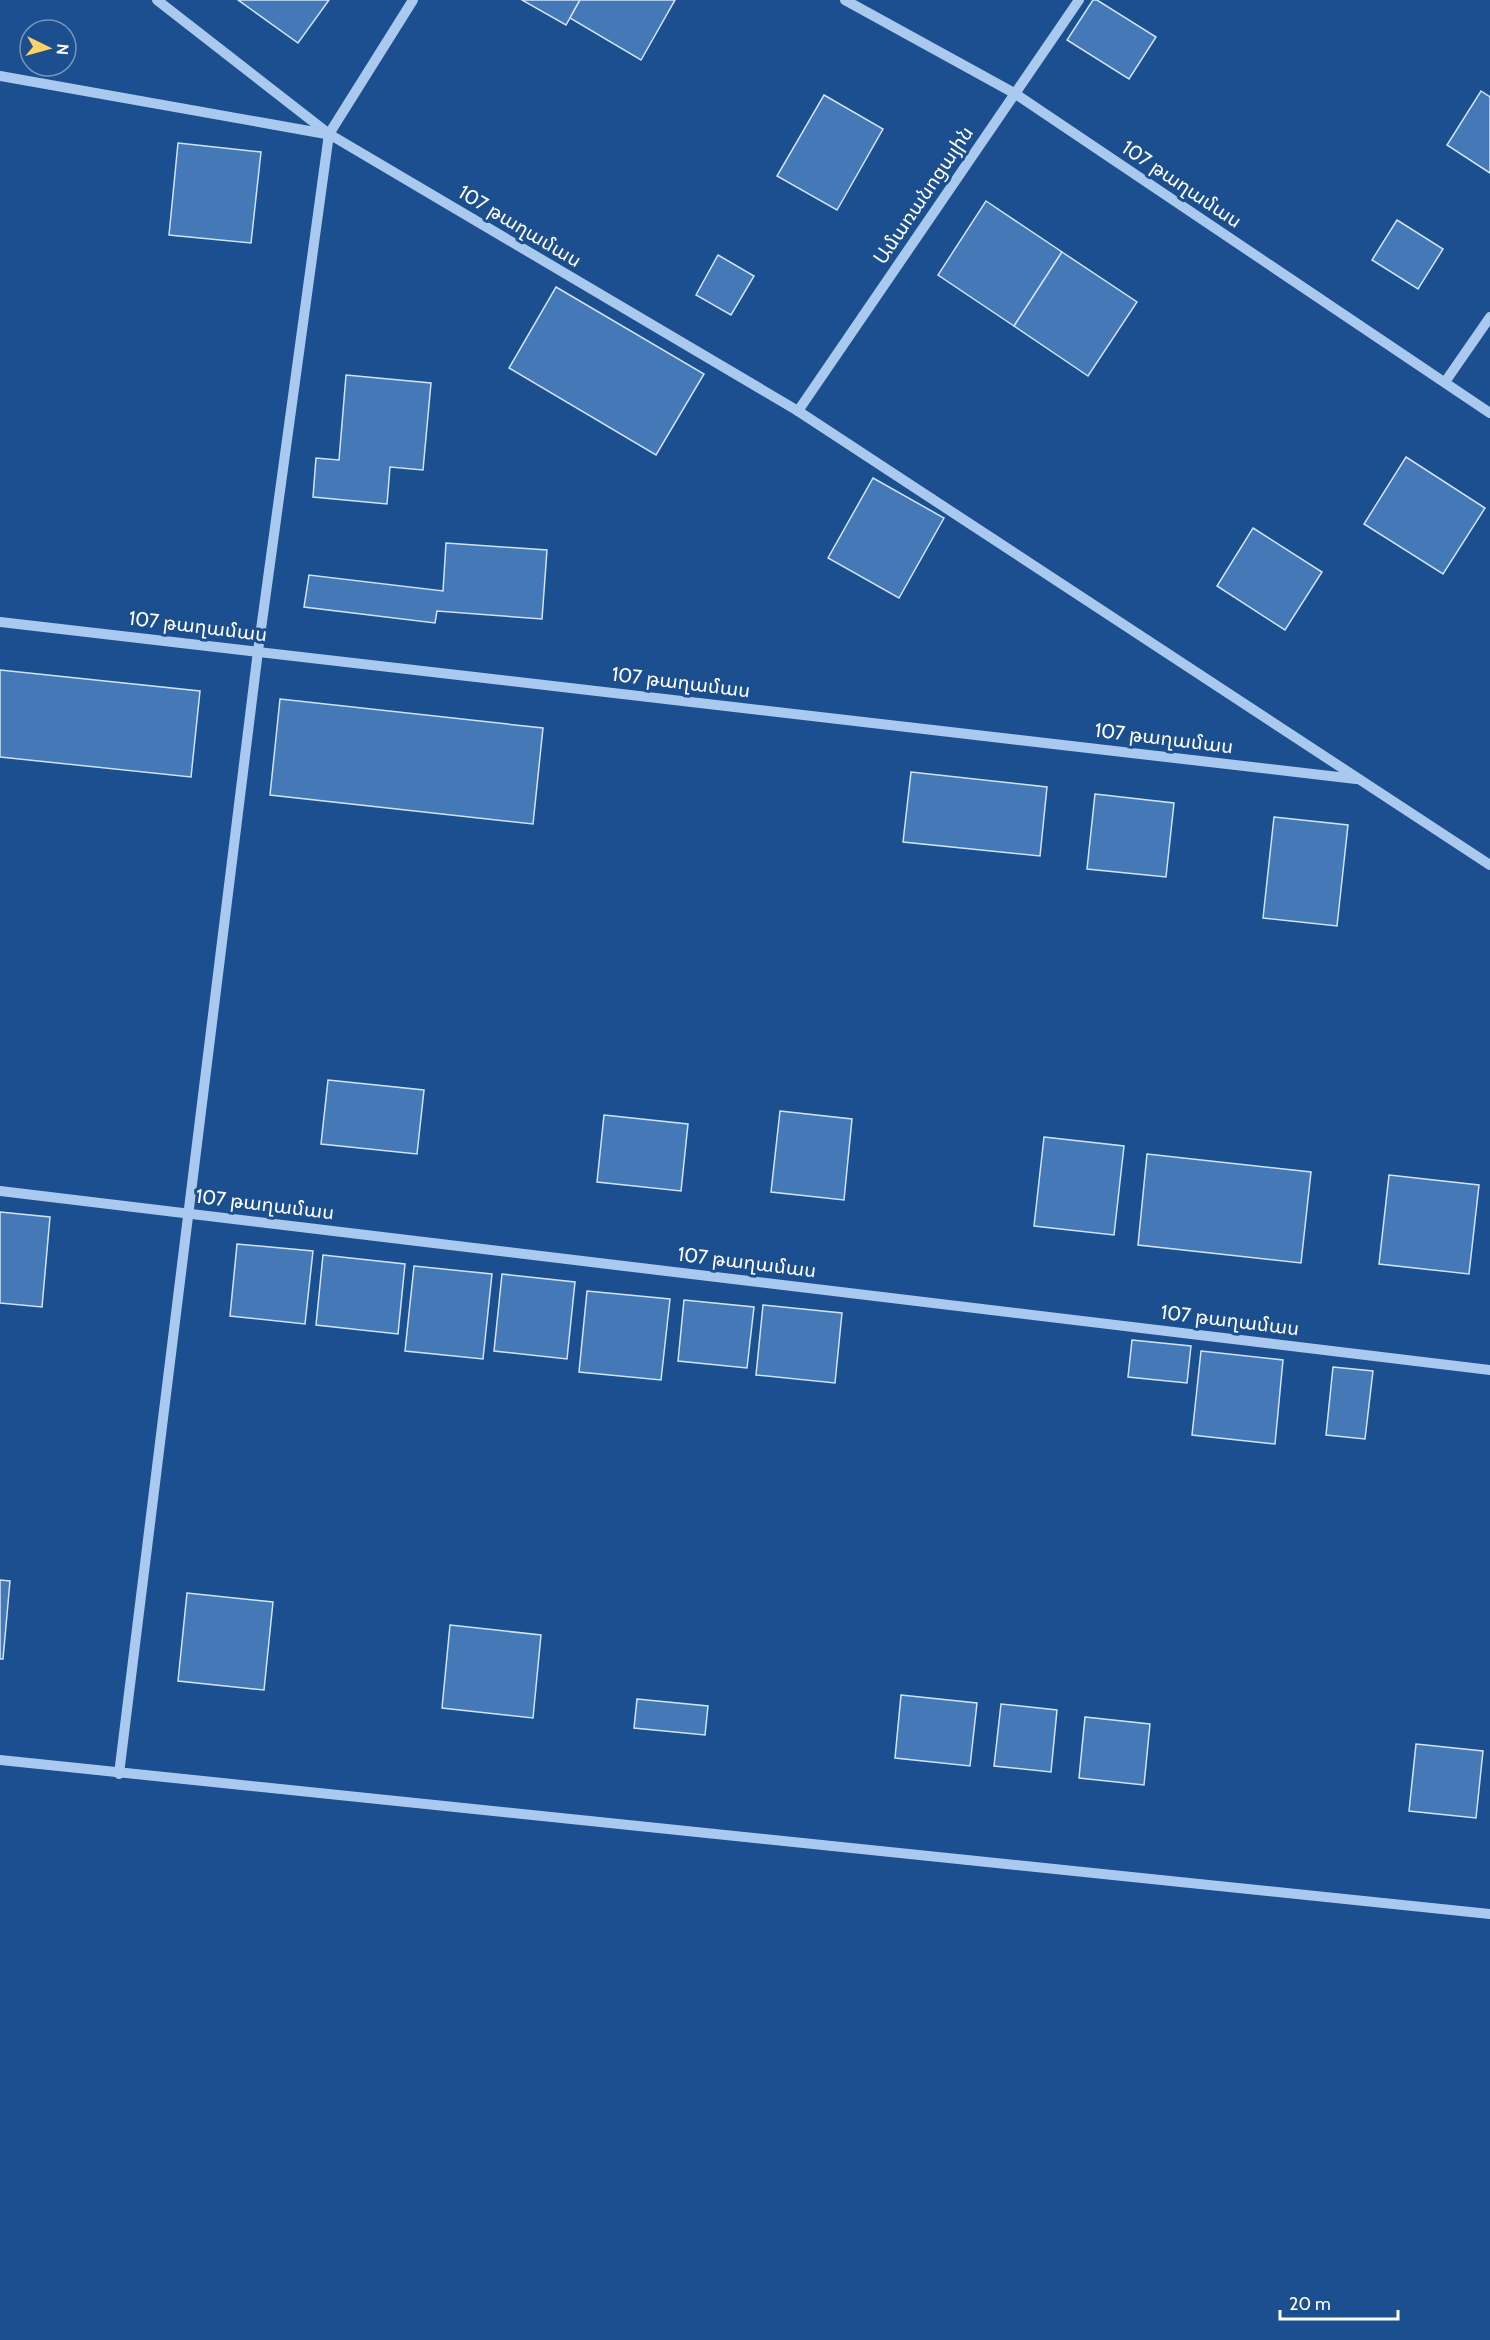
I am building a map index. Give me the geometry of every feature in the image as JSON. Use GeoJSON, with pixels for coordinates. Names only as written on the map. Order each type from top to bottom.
{"type":"FeatureCollection","features":[{"type":"Feature","properties":{"kind":"street","name":"107 թաղամաս"},"geometry":{"type":"LineString","coordinates":[[157,0],[329,134],[798,411],[1490,865]]}},
{"type":"Feature","properties":{"kind":"street"},"geometry":{"type":"LineString","coordinates":[[119,1774],[258,651],[329,134],[413,0]]}},
{"type":"Feature","properties":{"kind":"street","name":"107 թաղամաս"},"geometry":{"type":"LineString","coordinates":[[845,0],[1014,93],[1490,413]]}},
{"type":"Feature","properties":{"kind":"street","name":"Ամառանոցային"},"geometry":{"type":"LineString","coordinates":[[798,411],[1079,0]]}},
{"type":"Feature","properties":{"kind":"street","name":"107 թաղամաս"},"geometry":{"type":"LineString","coordinates":[[0,76],[329,134]]}},
{"type":"Feature","properties":{"kind":"street"},"geometry":{"type":"LineString","coordinates":[[1445,382],[1490,317]]}},
{"type":"Feature","properties":{"kind":"street","name":"107 թաղամաս"},"geometry":{"type":"LineString","coordinates":[[0,622],[1358,779]]}},
{"type":"Feature","properties":{"kind":"street","name":"107 թաղամաս"},"geometry":{"type":"LineString","coordinates":[[0,1191],[1490,1370]]}},
{"type":"Feature","properties":{"kind":"street"},"geometry":{"type":"LineString","coordinates":[[0,1760],[1490,1914]]}},
{"type":"Feature","properties":{"kind":"building"},"geometry":{"type":"Polygon","coordinates":[[[238,0],[329,0],[298,43],[238,0]]]}},
{"type":"Feature","properties":{"kind":"building"},"geometry":{"type":"Polygon","coordinates":[[[522,0],[580,0],[566,25],[522,0]]]}},
{"type":"Feature","properties":{"kind":"building"},"geometry":{"type":"Polygon","coordinates":[[[580,0],[675,0],[641,60],[570,18],[580,0]]]}},
{"type":"Feature","properties":{"kind":"building"},"geometry":{"type":"Polygon","coordinates":[[[1093,0],[1097,0],[1156,37],[1129,79],[1067,40],[1093,0]]]}},
{"type":"Feature","properties":{"kind":"building"},"geometry":{"type":"Polygon","coordinates":[[[1481,91],[1490,97],[1490,173],[1447,145],[1481,91]]]}},
{"type":"Feature","properties":{"kind":"building"},"geometry":{"type":"Polygon","coordinates":[[[824,95],[883,129],[837,210],[777,176],[824,95]]]}},
{"type":"Feature","properties":{"kind":"building"},"geometry":{"type":"Polygon","coordinates":[[[178,143],[261,152],[251,243],[169,235],[178,143]]]}},
{"type":"Feature","properties":{"kind":"building"},"geometry":{"type":"Polygon","coordinates":[[[986,201],[1062,252],[1014,326],[938,275],[986,201]]]}},
{"type":"Feature","properties":{"kind":"building"},"geometry":{"type":"Polygon","coordinates":[[[1397,220],[1443,249],[1418,289],[1372,260],[1397,220]]]}},
{"type":"Feature","properties":{"kind":"building"},"geometry":{"type":"Polygon","coordinates":[[[1062,252],[1137,302],[1088,376],[1014,326],[1062,252]]]}},
{"type":"Feature","properties":{"kind":"building"},"geometry":{"type":"Polygon","coordinates":[[[718,255],[754,276],[731,315],[696,295],[718,255]]]}},
{"type":"Feature","properties":{"kind":"building"},"geometry":{"type":"Polygon","coordinates":[[[556,287],[704,374],[656,455],[509,368],[556,287]]]}},
{"type":"Feature","properties":{"kind":"building"},"geometry":{"type":"Polygon","coordinates":[[[346,375],[431,383],[423,470],[390,467],[387,504],[313,497],[316,458],[339,460],[346,375]]]}},
{"type":"Feature","properties":{"kind":"building"},"geometry":{"type":"Polygon","coordinates":[[[1406,457],[1485,508],[1443,574],[1364,524],[1406,457]]]}},
{"type":"Feature","properties":{"kind":"building"},"geometry":{"type":"Polygon","coordinates":[[[873,478],[944,518],[899,598],[828,558],[873,478]]]}},
{"type":"Feature","properties":{"kind":"building"},"geometry":{"type":"Polygon","coordinates":[[[1253,528],[1322,572],[1285,630],[1217,586],[1253,528]]]}},
{"type":"Feature","properties":{"kind":"building"},"geometry":{"type":"Polygon","coordinates":[[[446,543],[547,550],[542,619],[437,611],[435,623],[304,607],[309,575],[443,591],[446,543]]]}},
{"type":"Feature","properties":{"kind":"building"},"geometry":{"type":"Polygon","coordinates":[[[0,670],[200,691],[191,777],[0,757],[0,670]]]}},
{"type":"Feature","properties":{"kind":"building"},"geometry":{"type":"Polygon","coordinates":[[[280,699],[543,728],[533,824],[270,795],[280,699]]]}},
{"type":"Feature","properties":{"kind":"building"},"geometry":{"type":"Polygon","coordinates":[[[911,772],[1047,787],[1040,856],[903,842],[911,772]]]}},
{"type":"Feature","properties":{"kind":"building"},"geometry":{"type":"Polygon","coordinates":[[[1095,794],[1174,803],[1166,877],[1087,869],[1095,794]]]}},
{"type":"Feature","properties":{"kind":"building"},"geometry":{"type":"Polygon","coordinates":[[[1274,817],[1348,825],[1337,926],[1263,918],[1274,817]]]}},
{"type":"Feature","properties":{"kind":"building"},"geometry":{"type":"Polygon","coordinates":[[[328,1080],[424,1090],[417,1154],[321,1144],[328,1080]]]}},
{"type":"Feature","properties":{"kind":"building"},"geometry":{"type":"Polygon","coordinates":[[[780,1111],[852,1119],[844,1200],[771,1192],[780,1111]]]}},
{"type":"Feature","properties":{"kind":"building"},"geometry":{"type":"Polygon","coordinates":[[[604,1115],[688,1124],[681,1191],[597,1182],[604,1115]]]}},
{"type":"Feature","properties":{"kind":"building"},"geometry":{"type":"Polygon","coordinates":[[[1044,1137],[1124,1146],[1114,1235],[1034,1226],[1044,1137]]]}},
{"type":"Feature","properties":{"kind":"building"},"geometry":{"type":"Polygon","coordinates":[[[1147,1154],[1311,1172],[1301,1263],[1138,1245],[1147,1154]]]}},
{"type":"Feature","properties":{"kind":"building"},"geometry":{"type":"Polygon","coordinates":[[[1389,1175],[1479,1185],[1469,1274],[1379,1264],[1389,1175]]]}},
{"type":"Feature","properties":{"kind":"building"},"geometry":{"type":"Polygon","coordinates":[[[0,1212],[50,1217],[42,1307],[0,1303],[0,1212]]]}},
{"type":"Feature","properties":{"kind":"building"},"geometry":{"type":"Polygon","coordinates":[[[237,1244],[313,1251],[305,1324],[230,1316],[237,1244]]]}},
{"type":"Feature","properties":{"kind":"building"},"geometry":{"type":"Polygon","coordinates":[[[323,1255],[405,1264],[398,1334],[316,1325],[323,1255]]]}},
{"type":"Feature","properties":{"kind":"building"},"geometry":{"type":"Polygon","coordinates":[[[414,1266],[492,1274],[483,1359],[405,1351],[414,1266]]]}},
{"type":"Feature","properties":{"kind":"building"},"geometry":{"type":"Polygon","coordinates":[[[502,1274],[575,1282],[567,1359],[494,1351],[502,1274]]]}},
{"type":"Feature","properties":{"kind":"building"},"geometry":{"type":"Polygon","coordinates":[[[587,1291],[670,1299],[661,1380],[579,1372],[587,1291]]]}},
{"type":"Feature","properties":{"kind":"building"},"geometry":{"type":"Polygon","coordinates":[[[684,1300],[754,1307],[747,1368],[678,1361],[684,1300]]]}},
{"type":"Feature","properties":{"kind":"building"},"geometry":{"type":"Polygon","coordinates":[[[763,1305],[842,1313],[835,1383],[756,1375],[763,1305]]]}},
{"type":"Feature","properties":{"kind":"building"},"geometry":{"type":"Polygon","coordinates":[[[1132,1340],[1191,1346],[1187,1383],[1128,1377],[1132,1340]]]}},
{"type":"Feature","properties":{"kind":"building"},"geometry":{"type":"Polygon","coordinates":[[[1201,1351],[1283,1360],[1275,1444],[1192,1435],[1201,1351]]]}},
{"type":"Feature","properties":{"kind":"building"},"geometry":{"type":"Polygon","coordinates":[[[1333,1367],[1373,1371],[1365,1439],[1326,1435],[1333,1367]]]}},
{"type":"Feature","properties":{"kind":"building"},"geometry":{"type":"Polygon","coordinates":[[[0,1580],[10,1581],[3,1659],[0,1659],[0,1580]]]}},
{"type":"Feature","properties":{"kind":"building"},"geometry":{"type":"Polygon","coordinates":[[[187,1593],[273,1602],[264,1690],[178,1681],[187,1593]]]}},
{"type":"Feature","properties":{"kind":"building"},"geometry":{"type":"Polygon","coordinates":[[[450,1625],[541,1635],[533,1718],[442,1708],[450,1625]]]}},
{"type":"Feature","properties":{"kind":"building"},"geometry":{"type":"Polygon","coordinates":[[[901,1695],[977,1703],[970,1766],[895,1758],[901,1695]]]}},
{"type":"Feature","properties":{"kind":"building"},"geometry":{"type":"Polygon","coordinates":[[[637,1699],[708,1706],[705,1735],[634,1728],[637,1699]]]}},
{"type":"Feature","properties":{"kind":"building"},"geometry":{"type":"Polygon","coordinates":[[[1001,1704],[1057,1710],[1051,1772],[994,1766],[1001,1704]]]}},
{"type":"Feature","properties":{"kind":"building"},"geometry":{"type":"Polygon","coordinates":[[[1085,1717],[1150,1724],[1144,1785],[1079,1778],[1085,1717]]]}},
{"type":"Feature","properties":{"kind":"building"},"geometry":{"type":"Polygon","coordinates":[[[1416,1744],[1483,1751],[1476,1818],[1409,1811],[1416,1744]]]}}]}
